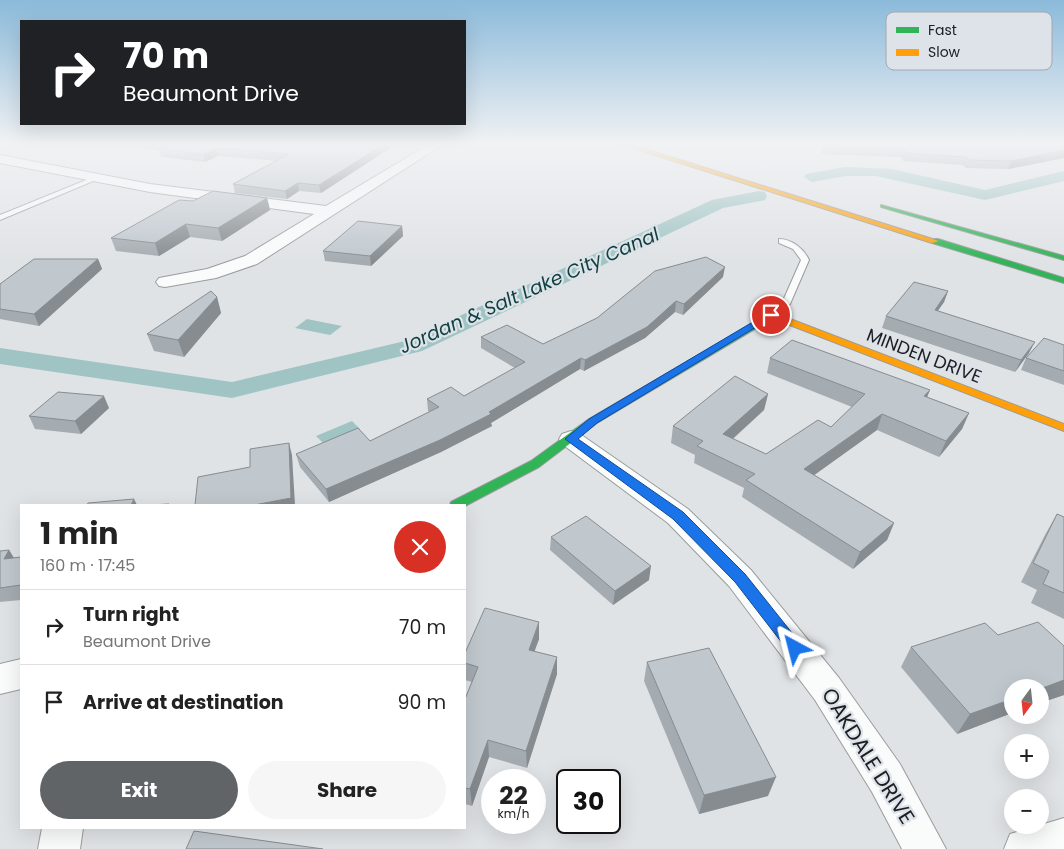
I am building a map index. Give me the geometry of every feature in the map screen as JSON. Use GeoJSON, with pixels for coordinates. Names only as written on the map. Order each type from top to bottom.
{"type":"FeatureCollection","features":[{"type":"Feature","properties":{"kind":"main road"},"geometry":{"type":"LineString","coordinates":[[744,183],[1064,281]]}},
{"type":"Feature","properties":{"kind":"main road"},"geometry":{"type":"LineString","coordinates":[[869,202],[1064,258]]}},
{"type":"Feature","properties":{"kind":"main road"},"geometry":{"type":"LineString","coordinates":[[458,504],[535,464],[593,421],[771,315]]}},
{"type":"Feature","properties":{"kind":"main road","name":"MINDEN DRIVE"},"geometry":{"type":"LineString","coordinates":[[771,315],[1064,428]]}},
{"type":"Feature","properties":{"kind":"street"},"geometry":{"type":"LineString","coordinates":[[124,183],[180,192],[328,211]]}},
{"type":"Feature","properties":{"kind":"street"},"geometry":{"type":"LineString","coordinates":[[165,282],[215,273],[251,260],[373,183]]}},
{"type":"Feature","properties":{"kind":"street","name":"OAKDALE DRIVE"},"geometry":{"type":"LineString","coordinates":[[571,439],[678,516],[740,578],[827,689],[886,778],[925,849]]}},
{"type":"Feature","properties":{"kind":"street"},"geometry":{"type":"LineString","coordinates":[[0,679],[20,674]]}},
{"type":"Feature","properties":{"kind":"street"},"geometry":{"type":"LineString","coordinates":[[60,849],[63,829]]}},
{"type":"Feature","properties":{"kind":"street"},"geometry":{"type":"LineString","coordinates":[[1025,849],[1064,839]]}},
{"type":"Feature","properties":{"kind":"street"},"geometry":{"type":"LineString","coordinates":[[925,849],[936,849]]}},
{"type":"Feature","properties":{"kind":"lane"},"geometry":{"type":"LineString","coordinates":[[0,218],[85,183]]}},
{"type":"Feature","properties":{"kind":"lane"},"geometry":{"type":"LineString","coordinates":[[771,315],[786,304],[805,260],[802,253],[794,246],[782,241]]}},
{"type":"Feature","properties":{"kind":"water"},"geometry":{"type":"Polygon","coordinates":[[[307,319],[342,326],[330,335],[295,328],[307,319]]]}},
{"type":"Feature","properties":{"kind":"water"},"geometry":{"type":"Polygon","coordinates":[[[352,421],[360,429],[324,444],[316,436],[352,421]]]}},
{"type":"Feature","properties":{"kind":"building"},"geometry":{"type":"Polygon","coordinates":[[[236,183],[323,183],[319,185],[298,183],[285,191],[233,184],[236,183]]]}},
{"type":"Feature","properties":{"kind":"building"},"geometry":{"type":"Polygon","coordinates":[[[213,191],[267,198],[218,228],[186,224],[155,243],[111,238],[179,200],[193,201],[213,191]]]}},
{"type":"Feature","properties":{"kind":"building"},"geometry":{"type":"Polygon","coordinates":[[[358,221],[402,226],[370,256],[323,251],[358,221]]]}},
{"type":"Feature","properties":{"kind":"building"},"geometry":{"type":"Polygon","coordinates":[[[706,257],[725,267],[684,304],[676,301],[647,327],[585,360],[581,358],[489,412],[491,414],[440,440],[326,489],[296,454],[358,428],[370,441],[439,407],[427,399],[451,387],[464,396],[525,362],[481,337],[507,325],[543,344],[597,318],[655,271],[706,257]]]}},
{"type":"Feature","properties":{"kind":"building"},"geometry":{"type":"Polygon","coordinates":[[[34,259],[98,259],[34,314],[0,309],[0,284],[34,259]]]}},
{"type":"Feature","properties":{"kind":"building"},"geometry":{"type":"Polygon","coordinates":[[[914,282],[948,291],[935,310],[1035,342],[1021,360],[886,316],[914,282]]]}},
{"type":"Feature","properties":{"kind":"building"},"geometry":{"type":"Polygon","coordinates":[[[211,291],[217,297],[178,340],[147,334],[211,291]]]}},
{"type":"Feature","properties":{"kind":"building"},"geometry":{"type":"Polygon","coordinates":[[[1044,338],[1064,345],[1064,371],[1026,358],[1044,338]]]}},
{"type":"Feature","properties":{"kind":"building"},"geometry":{"type":"Polygon","coordinates":[[[792,340],[930,390],[924,396],[969,413],[946,441],[882,414],[804,469],[894,523],[860,552],[746,480],[755,474],[697,446],[703,441],[673,426],[735,376],[768,394],[723,434],[766,454],[818,420],[831,427],[865,394],[770,358],[792,340]]]}},
{"type":"Feature","properties":{"kind":"building"},"geometry":{"type":"Polygon","coordinates":[[[58,392],[104,396],[75,421],[29,416],[58,392]]]}},
{"type":"Feature","properties":{"kind":"building"},"geometry":{"type":"Polygon","coordinates":[[[289,443],[291,498],[259,504],[195,504],[198,477],[250,467],[250,449],[289,443]]]}},
{"type":"Feature","properties":{"kind":"building"},"geometry":{"type":"Polygon","coordinates":[[[134,499],[132,504],[88,503],[134,499]]]}},
{"type":"Feature","properties":{"kind":"building"},"geometry":{"type":"Polygon","coordinates":[[[1057,514],[1064,517],[1064,593],[1043,584],[1049,571],[1033,563],[1057,514]]]}},
{"type":"Feature","properties":{"kind":"building"},"geometry":{"type":"Polygon","coordinates":[[[586,516],[651,566],[615,591],[551,537],[586,516]]]}},
{"type":"Feature","properties":{"kind":"building"},"geometry":{"type":"Polygon","coordinates":[[[9,550],[4,559],[20,557],[20,585],[0,588],[0,551],[9,550]]]}},
{"type":"Feature","properties":{"kind":"building"},"geometry":{"type":"Polygon","coordinates":[[[485,608],[539,622],[529,650],[557,657],[526,751],[488,740],[470,789],[466,788],[466,697],[478,667],[466,663],[466,651],[485,608]]]}},
{"type":"Feature","properties":{"kind":"building"},"geometry":{"type":"Polygon","coordinates":[[[1038,622],[1064,646],[1064,680],[1049,686],[1049,679],[1004,679],[1004,702],[970,714],[911,647],[985,623],[998,635],[1038,622]]]}},
{"type":"Feature","properties":{"kind":"building"},"geometry":{"type":"Polygon","coordinates":[[[709,648],[776,777],[704,795],[647,662],[709,648]]]}},
{"type":"Feature","properties":{"kind":"building"},"geometry":{"type":"Polygon","coordinates":[[[194,831],[323,849],[186,849],[194,831]]]}},
{"type":"Feature","properties":{"kind":"waterway","name":"Jordan & Salt Lake City Canal"},"geometry":{"type":"LineString","coordinates":[[929,183],[985,195],[1039,183]]}},
{"type":"Feature","properties":{"kind":"waterway","name":"Jordan & Salt Lake City Canal"},"geometry":{"type":"LineString","coordinates":[[0,356],[232,390],[413,346],[718,204],[759,196]]}},
{"type":"Feature","properties":{"kind":"traffic: fast"},"geometry":{"type":"LineString","coordinates":[[883,206],[1064,258]]}},
{"type":"Feature","properties":{"kind":"traffic: fast"},"geometry":{"type":"LineString","coordinates":[[935,241],[1064,281]]}},
{"type":"Feature","properties":{"kind":"traffic: fast"},"geometry":{"type":"LineString","coordinates":[[458,504],[535,464],[593,421],[772,315]]}},
{"type":"Feature","properties":{"kind":"traffic: slow"},"geometry":{"type":"LineString","coordinates":[[747,183],[935,241]]}},
{"type":"Feature","properties":{"kind":"traffic: slow"},"geometry":{"type":"LineString","coordinates":[[772,315],[1064,428]]}},
{"type":"Feature","properties":{"kind":"route"},"geometry":{"type":"LineString","coordinates":[[771,315],[719,348],[593,421],[571,439],[678,516],[740,578],[795,648]]}}]}
